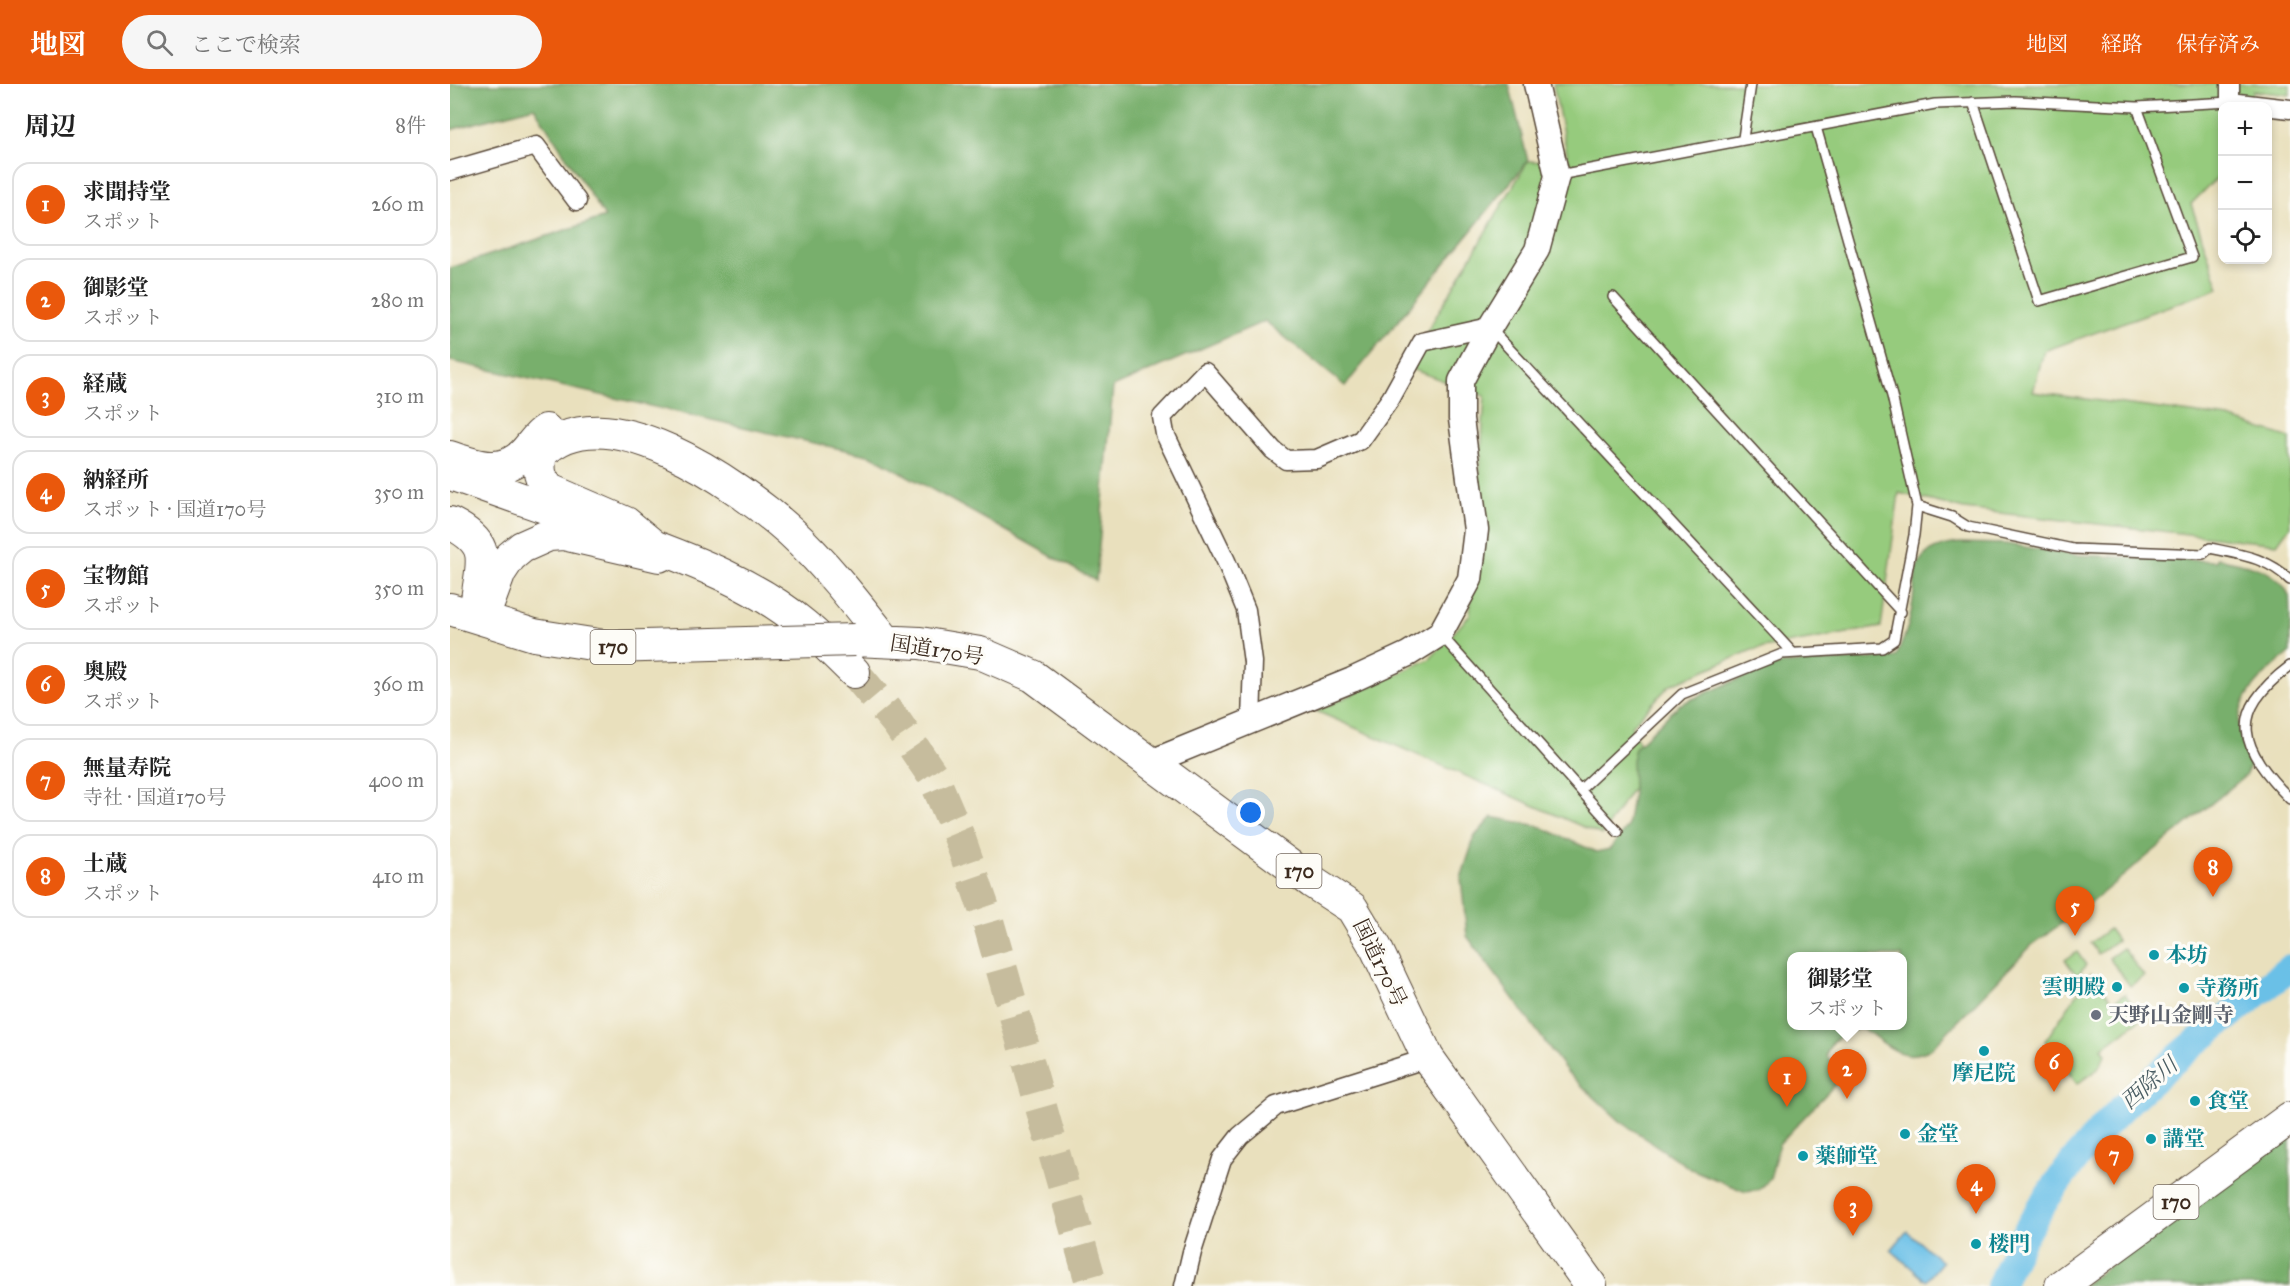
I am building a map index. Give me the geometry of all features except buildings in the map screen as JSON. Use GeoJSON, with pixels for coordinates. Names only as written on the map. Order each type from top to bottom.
{"type":"FeatureCollection","features":[{"type":"Feature","properties":{"kind":"highway"},"geometry":{"type":"LineString","coordinates":[[450,457],[480,466],[497,468],[511,465],[543,431],[576,418],[601,417],[625,420],[651,429],[716,463],[798,523],[882,616],[886,641]]}},
{"type":"Feature","properties":{"kind":"highway"},"geometry":{"type":"LineString","coordinates":[[655,547],[626,523],[572,502],[550,490],[541,480],[538,469],[541,454],[562,438],[577,433],[601,431],[649,442],[686,459],[720,479],[790,531],[823,566],[886,641]]}},
{"type":"Feature","properties":{"kind":"highway"},"geometry":{"type":"LineString","coordinates":[[450,473],[695,562],[775,604],[803,624],[854,672]]}},
{"type":"Feature","properties":{"kind":"highway"},"geometry":{"type":"LineString","coordinates":[[450,523],[474,538],[483,562],[468,614],[486,610],[500,572],[510,557],[522,547],[549,535],[563,534],[619,549],[695,562]]}},
{"type":"Feature","properties":{"kind":"highway","name":"国道170号"},"geometry":{"type":"LineString","coordinates":[[468,614],[534,635],[611,647],[855,640],[920,643],[980,653],[1033,676],[1312,882],[1353,908],[1376,948],[1428,1058],[1591,1286]]}},
{"type":"Feature","properties":{"kind":"highway","name":"170"},"geometry":{"type":"LineString","coordinates":[[2061,1286],[2290,1118]]}},
{"type":"Feature","properties":{"kind":"street"},"geometry":{"type":"LineString","coordinates":[[1151,762],[1399,658],[1440,634],[1470,579],[1476,530],[1461,419],[1461,381],[1490,327],[1537,250],[1557,176],[1536,84]]}},
{"type":"Feature","properties":{"kind":"street"},"geometry":{"type":"LineString","coordinates":[[2230,93],[2290,109]]}},
{"type":"Feature","properties":{"kind":"street"},"geometry":{"type":"LineString","coordinates":[[450,171],[536,146],[577,201]]}},
{"type":"Feature","properties":{"kind":"street"},"geometry":{"type":"LineString","coordinates":[[1251,722],[1253,662],[1246,610],[1226,561],[1165,434],[1162,417],[1205,372],[1273,450],[1286,460],[1317,459],[1361,440],[1391,398],[1422,342],[1490,327]]}},
{"type":"Feature","properties":{"kind":"street"},"geometry":{"type":"LineString","coordinates":[[1184,1286],[1191,1252],[1222,1159],[1259,1117],[1276,1106],[1428,1058]]}},
{"type":"Feature","properties":{"kind":"lane"},"geometry":{"type":"LineString","coordinates":[[1743,138],[1751,84]]}},
{"type":"Feature","properties":{"kind":"lane"},"geometry":{"type":"LineString","coordinates":[[1557,176],[1743,138],[1816,127],[1935,104],[1973,102],[2137,107],[2230,93]]}},
{"type":"Feature","properties":{"kind":"lane"},"geometry":{"type":"LineString","coordinates":[[1973,102],[2039,301],[2192,257],[2137,107]]}},
{"type":"Feature","properties":{"kind":"lane"},"geometry":{"type":"LineString","coordinates":[[1581,789],[1682,694],[1748,666],[1792,653],[1882,648],[1894,640],[1901,612],[1917,506],[1886,373],[1816,127]]}},
{"type":"Feature","properties":{"kind":"lane"},"geometry":{"type":"LineString","coordinates":[[1613,297],[1901,612]]}},
{"type":"Feature","properties":{"kind":"lane"},"geometry":{"type":"LineString","coordinates":[[1490,327],[1792,653]]}},
{"type":"Feature","properties":{"kind":"lane"},"geometry":{"type":"LineString","coordinates":[[1917,506],[1952,517],[1968,527],[2073,549],[2203,554],[2210,548],[2257,558],[2283,573],[2290,580]]}},
{"type":"Feature","properties":{"kind":"lane"},"geometry":{"type":"LineString","coordinates":[[1440,634],[1618,831]]}},
{"type":"Feature","properties":{"kind":"lane"},"geometry":{"type":"LineString","coordinates":[[2290,666],[2268,682],[2254,700],[2247,720],[2249,746],[2264,772],[2290,799]]}},
{"type":"Feature","properties":{"kind":"green space"},"geometry":{"type":"Polygon","coordinates":[[[450,84],[1509,84],[1528,161],[1345,386],[1265,321],[1113,387],[1096,581],[872,456],[450,361],[450,268],[605,217],[534,107],[450,130],[450,84]]]}},
{"type":"Feature","properties":{"kind":"green space"},"geometry":{"type":"Polygon","coordinates":[[[1553,84],[2290,84],[2290,95],[2253,91],[2251,102],[2218,102],[2218,177],[2191,204],[2219,288],[2044,351],[2033,392],[2229,418],[2290,438],[2290,526],[2277,544],[1964,509],[1899,493],[1881,627],[1752,650],[1670,685],[1631,726],[1649,763],[1602,835],[1316,711],[1430,659],[1470,615],[1485,396],[1406,367],[1528,161],[1569,163],[1553,84]]]}},
{"type":"Feature","properties":{"kind":"green space"},"geometry":{"type":"Polygon","coordinates":[[[1959,543],[2006,544],[2075,555],[2216,561],[2217,558],[2259,568],[2277,579],[2289,596],[2290,653],[2263,677],[2244,701],[2239,729],[2251,764],[2245,776],[2095,899],[2032,945],[1932,1048],[1922,1053],[1904,1054],[1866,1030],[1907,1030],[1907,952],[1787,952],[1787,1030],[1855,1030],[1835,1040],[1826,1056],[1840,1071],[1841,1078],[1779,1144],[1770,1179],[1759,1190],[1746,1192],[1691,1169],[1620,1121],[1568,1073],[1467,936],[1461,878],[1475,836],[1492,817],[1539,826],[1596,852],[1610,849],[1627,827],[1633,792],[1632,760],[1635,748],[1679,705],[1781,664],[1896,657],[1910,618],[1918,566],[1930,551],[1959,543]]]}},
{"type":"Feature","properties":{"kind":"green space"},"geometry":{"type":"Polygon","coordinates":[[[2109,929],[2117,940],[2098,954],[2090,943],[2109,929]]]}},
{"type":"Feature","properties":{"kind":"green space"},"geometry":{"type":"Polygon","coordinates":[[[2123,948],[2144,976],[2130,986],[2109,958],[2123,948]]]}},
{"type":"Feature","properties":{"kind":"green space"},"geometry":{"type":"Polygon","coordinates":[[[2077,952],[2086,965],[2077,976],[2065,960],[2077,952]]]}},
{"type":"Feature","properties":{"kind":"green space"},"geometry":{"type":"Polygon","coordinates":[[[2091,973],[2113,1002],[2125,994],[2142,1018],[2102,1048],[2106,1054],[2098,1069],[2077,1084],[2045,1041],[2091,973]]]}},
{"type":"Feature","properties":{"kind":"green space"},"geometry":{"type":"Polygon","coordinates":[[[2290,1133],[2290,1286],[2082,1286],[2290,1133]]]}},
{"type":"Feature","properties":{"kind":"water"},"geometry":{"type":"Polygon","coordinates":[[[1907,1231],[1942,1262],[1926,1281],[1891,1250],[1907,1231]]]}},
{"type":"Feature","properties":{"kind":"waterway","name":"西除川"},"geometry":{"type":"LineString","coordinates":[[2000,1286],[2025,1234],[2053,1188],[2086,1146],[2162,1071],[2290,968]]}},
{"type":"Feature","properties":{"kind":"tunnel"},"geometry":{"type":"LineString","coordinates":[[854,672],[897,723],[933,776],[960,839],[986,914],[1092,1286]]}},
{"type":"Feature","properties":{"kind":"place","name":"土蔵"},"geometry":{"type":"Point","coordinates":[2213,897]}},
{"type":"Feature","properties":{"kind":"place","name":"宝物館"},"geometry":{"type":"Point","coordinates":[2075,936]}},
{"type":"Feature","properties":{"kind":"place","name":"本坊"},"geometry":{"type":"Point","coordinates":[2154,955]}},
{"type":"Feature","properties":{"kind":"place","name":"雲明殿"},"geometry":{"type":"Point","coordinates":[2117,987]}},
{"type":"Feature","properties":{"kind":"place","name":"寺務所"},"geometry":{"type":"Point","coordinates":[2184,988]}},
{"type":"Feature","properties":{"kind":"place","name":"天野山金剛寺"},"geometry":{"type":"Point","coordinates":[2096,1015]}},
{"type":"Feature","properties":{"kind":"place","name":"摩尼院"},"geometry":{"type":"Point","coordinates":[1984,1051]}},
{"type":"Feature","properties":{"kind":"place","name":"奥殿"},"geometry":{"type":"Point","coordinates":[2054,1092]}},
{"type":"Feature","properties":{"kind":"place","name":"御影堂"},"geometry":{"type":"Point","coordinates":[1847,1099]}},
{"type":"Feature","properties":{"kind":"place","name":"食堂"},"geometry":{"type":"Point","coordinates":[2195,1101]}},
{"type":"Feature","properties":{"kind":"place","name":"求聞持堂"},"geometry":{"type":"Point","coordinates":[1787,1107]}},
{"type":"Feature","properties":{"kind":"place","name":"金堂"},"geometry":{"type":"Point","coordinates":[1905,1134]}},
{"type":"Feature","properties":{"kind":"place","name":"講堂"},"geometry":{"type":"Point","coordinates":[2151,1139]}},
{"type":"Feature","properties":{"kind":"place","name":"薬師堂"},"geometry":{"type":"Point","coordinates":[1803,1156]}},
{"type":"Feature","properties":{"kind":"place","name":"無量寿院"},"geometry":{"type":"Point","coordinates":[2114,1185]}},
{"type":"Feature","properties":{"kind":"place","name":"納経所"},"geometry":{"type":"Point","coordinates":[1976,1214]}},
{"type":"Feature","properties":{"kind":"place","name":"経蔵"},"geometry":{"type":"Point","coordinates":[1853,1236]}},
{"type":"Feature","properties":{"kind":"place","name":"楼門"},"geometry":{"type":"Point","coordinates":[1976,1244]}}]}
